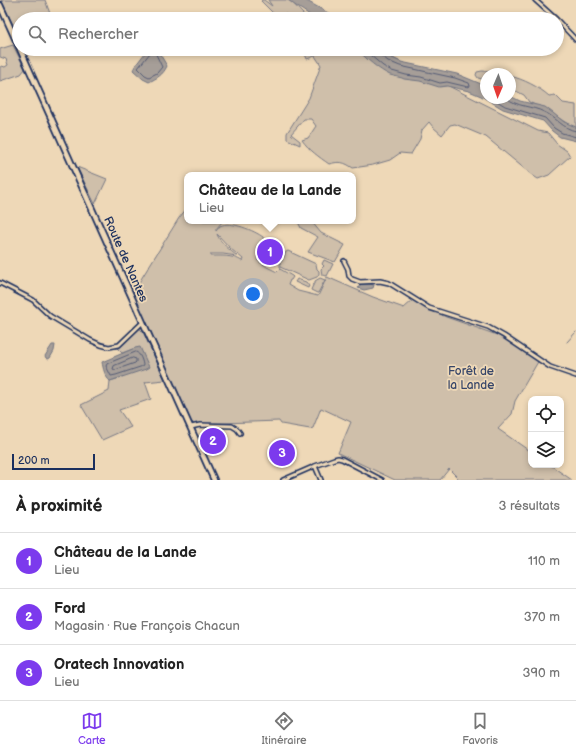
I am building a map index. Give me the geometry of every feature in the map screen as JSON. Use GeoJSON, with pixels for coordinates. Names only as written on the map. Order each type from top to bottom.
{"type":"FeatureCollection","features":[{"type":"Feature","properties":{"kind":"main road","name":"Route de Nantes"},"geometry":{"type":"LineString","coordinates":[[0,6],[12,33]]}},
{"type":"Feature","properties":{"kind":"main road","name":"Route de Nantes"},"geometry":{"type":"LineString","coordinates":[[23,56],[214,479]]}},
{"type":"Feature","properties":{"kind":"street"},"geometry":{"type":"LineString","coordinates":[[535,0],[548,12]]}},
{"type":"Feature","properties":{"kind":"street"},"geometry":{"type":"LineString","coordinates":[[564,27],[576,40]]}},
{"type":"Feature","properties":{"kind":"street"},"geometry":{"type":"LineString","coordinates":[[344,261],[348,269],[349,276],[355,280],[360,282],[380,281],[389,283],[425,306],[488,327],[504,336],[550,368],[576,376]]}},
{"type":"Feature","properties":{"kind":"street"},"geometry":{"type":"LineString","coordinates":[[0,283],[33,300],[50,316],[101,346],[119,345],[143,322]]}},
{"type":"Feature","properties":{"kind":"street"},"geometry":{"type":"LineString","coordinates":[[191,427],[232,426],[240,433]]}},
{"type":"Feature","properties":{"kind":"street"},"geometry":{"type":"LineString","coordinates":[[283,480],[316,465],[338,458],[382,480]]}},
{"type":"Feature","properties":{"kind":"street"},"geometry":{"type":"LineString","coordinates":[[316,465],[321,480]]}},
{"type":"Feature","properties":{"kind":"green space"},"geometry":{"type":"Polygon","coordinates":[[[1,0],[45,0],[49,12],[12,12],[12,23],[1,0]]]}},
{"type":"Feature","properties":{"kind":"green space"},"geometry":{"type":"Polygon","coordinates":[[[264,0],[272,6],[268,0],[290,0],[301,12],[272,12],[261,1],[264,0]]]}},
{"type":"Feature","properties":{"kind":"green space"},"geometry":{"type":"Polygon","coordinates":[[[12,45],[12,56],[18,56],[25,69],[21,74],[0,81],[0,67],[5,67],[8,65],[6,59],[0,57],[0,49],[12,45]]]}},
{"type":"Feature","properties":{"kind":"green space"},"geometry":{"type":"Polygon","coordinates":[[[306,56],[315,56],[307,59],[306,56]]]}},
{"type":"Feature","properties":{"kind":"green space"},"geometry":{"type":"Polygon","coordinates":[[[315,56],[389,56],[480,102],[480,104],[484,104],[538,131],[548,133],[557,144],[567,151],[570,156],[549,175],[538,179],[486,137],[455,124],[450,125],[442,135],[429,122],[422,130],[420,139],[411,154],[400,153],[390,160],[373,165],[353,168],[342,163],[329,164],[311,150],[302,140],[308,138],[316,126],[311,119],[304,119],[291,134],[300,141],[300,145],[287,139],[287,133],[309,98],[321,65],[315,56]]]}},
{"type":"Feature","properties":{"kind":"green space"},"geometry":{"type":"Polygon","coordinates":[[[480,71],[480,78],[476,75],[477,72],[480,71]]]}},
{"type":"Feature","properties":{"kind":"green space"},"geometry":{"type":"Polygon","coordinates":[[[516,78],[531,84],[549,96],[555,95],[563,103],[576,105],[576,129],[551,113],[529,102],[524,95],[516,91],[516,78]]]}},
{"type":"Feature","properties":{"kind":"green space"},"geometry":{"type":"Polygon","coordinates":[[[77,167],[107,179],[95,204],[77,167]]]}},
{"type":"Feature","properties":{"kind":"green space","name":"Forêt de la Lande"},"geometry":{"type":"Polygon","coordinates":[[[184,212],[184,224],[220,224],[216,231],[220,226],[230,224],[249,229],[263,237],[264,240],[263,249],[257,260],[277,272],[280,269],[292,276],[293,277],[288,285],[298,291],[318,296],[327,277],[373,297],[404,308],[413,300],[446,317],[497,335],[539,360],[515,401],[512,414],[498,429],[528,450],[528,468],[554,468],[572,480],[460,480],[449,469],[440,480],[395,480],[338,453],[351,422],[321,408],[313,428],[310,429],[281,424],[279,421],[194,424],[190,420],[143,322],[133,292],[184,212]],[[217,234],[228,249],[237,256],[211,254],[211,256],[231,257],[242,261],[243,259],[217,234]]]}},
{"type":"Feature","properties":{"kind":"green space"},"geometry":{"type":"Polygon","coordinates":[[[299,224],[314,224],[321,233],[345,245],[335,262],[308,252],[318,237],[301,228],[299,224]]]}},
{"type":"Feature","properties":{"kind":"green space"},"geometry":{"type":"Polygon","coordinates":[[[288,251],[316,264],[319,271],[317,277],[309,280],[280,267],[286,252],[288,251]]]}},
{"type":"Feature","properties":{"kind":"green space"},"geometry":{"type":"Polygon","coordinates":[[[324,260],[333,264],[327,276],[322,275],[321,269],[324,266],[322,264],[324,260]]]}},
{"type":"Feature","properties":{"kind":"green space"},"geometry":{"type":"Polygon","coordinates":[[[320,278],[325,280],[317,293],[311,290],[315,284],[315,281],[320,278]]]}},
{"type":"Feature","properties":{"kind":"green space"},"geometry":{"type":"Polygon","coordinates":[[[297,279],[306,282],[309,286],[308,288],[295,282],[297,279]]]}},
{"type":"Feature","properties":{"kind":"green space"},"geometry":{"type":"Polygon","coordinates":[[[139,328],[143,332],[165,380],[145,382],[151,399],[119,410],[131,427],[102,440],[81,405],[109,391],[110,381],[117,379],[135,348],[122,353],[116,347],[122,345],[139,328]]]}},
{"type":"Feature","properties":{"kind":"water"},"geometry":{"type":"Polygon","coordinates":[[[288,0],[305,0],[326,12],[305,12],[288,0]]]}},
{"type":"Feature","properties":{"kind":"water"},"geometry":{"type":"Polygon","coordinates":[[[143,56],[161,56],[167,66],[162,74],[149,82],[133,70],[143,56]]]}},
{"type":"Feature","properties":{"kind":"water"},"geometry":{"type":"Polygon","coordinates":[[[364,56],[389,56],[401,62],[457,74],[480,84],[480,96],[469,91],[447,86],[439,87],[420,81],[404,79],[390,75],[381,70],[364,56]]]}},
{"type":"Feature","properties":{"kind":"water"},"geometry":{"type":"Polygon","coordinates":[[[516,99],[545,107],[564,122],[576,127],[576,141],[560,137],[543,121],[503,109],[495,104],[516,104],[516,99]]]}},
{"type":"Feature","properties":{"kind":"water"},"geometry":{"type":"Polygon","coordinates":[[[361,284],[374,285],[373,288],[364,290],[358,288],[361,284]]]}},
{"type":"Feature","properties":{"kind":"water"},"geometry":{"type":"Polygon","coordinates":[[[52,345],[55,345],[54,351],[48,359],[45,356],[52,345]]]}},
{"type":"Feature","properties":{"kind":"water"},"geometry":{"type":"Polygon","coordinates":[[[140,347],[149,367],[110,381],[106,375],[102,362],[140,347]]]}},
{"type":"Feature","properties":{"kind":"waterway"},"geometry":{"type":"LineString","coordinates":[[567,342],[576,332]]}},
{"type":"Feature","properties":{"kind":"place","name":"Château de la Lande"},"geometry":{"type":"Point","coordinates":[270,252]}},
{"type":"Feature","properties":{"kind":"place","name":"Ford"},"geometry":{"type":"Point","coordinates":[213,441]}},
{"type":"Feature","properties":{"kind":"place","name":"Oratech Innovation"},"geometry":{"type":"Point","coordinates":[282,453]}}]}
